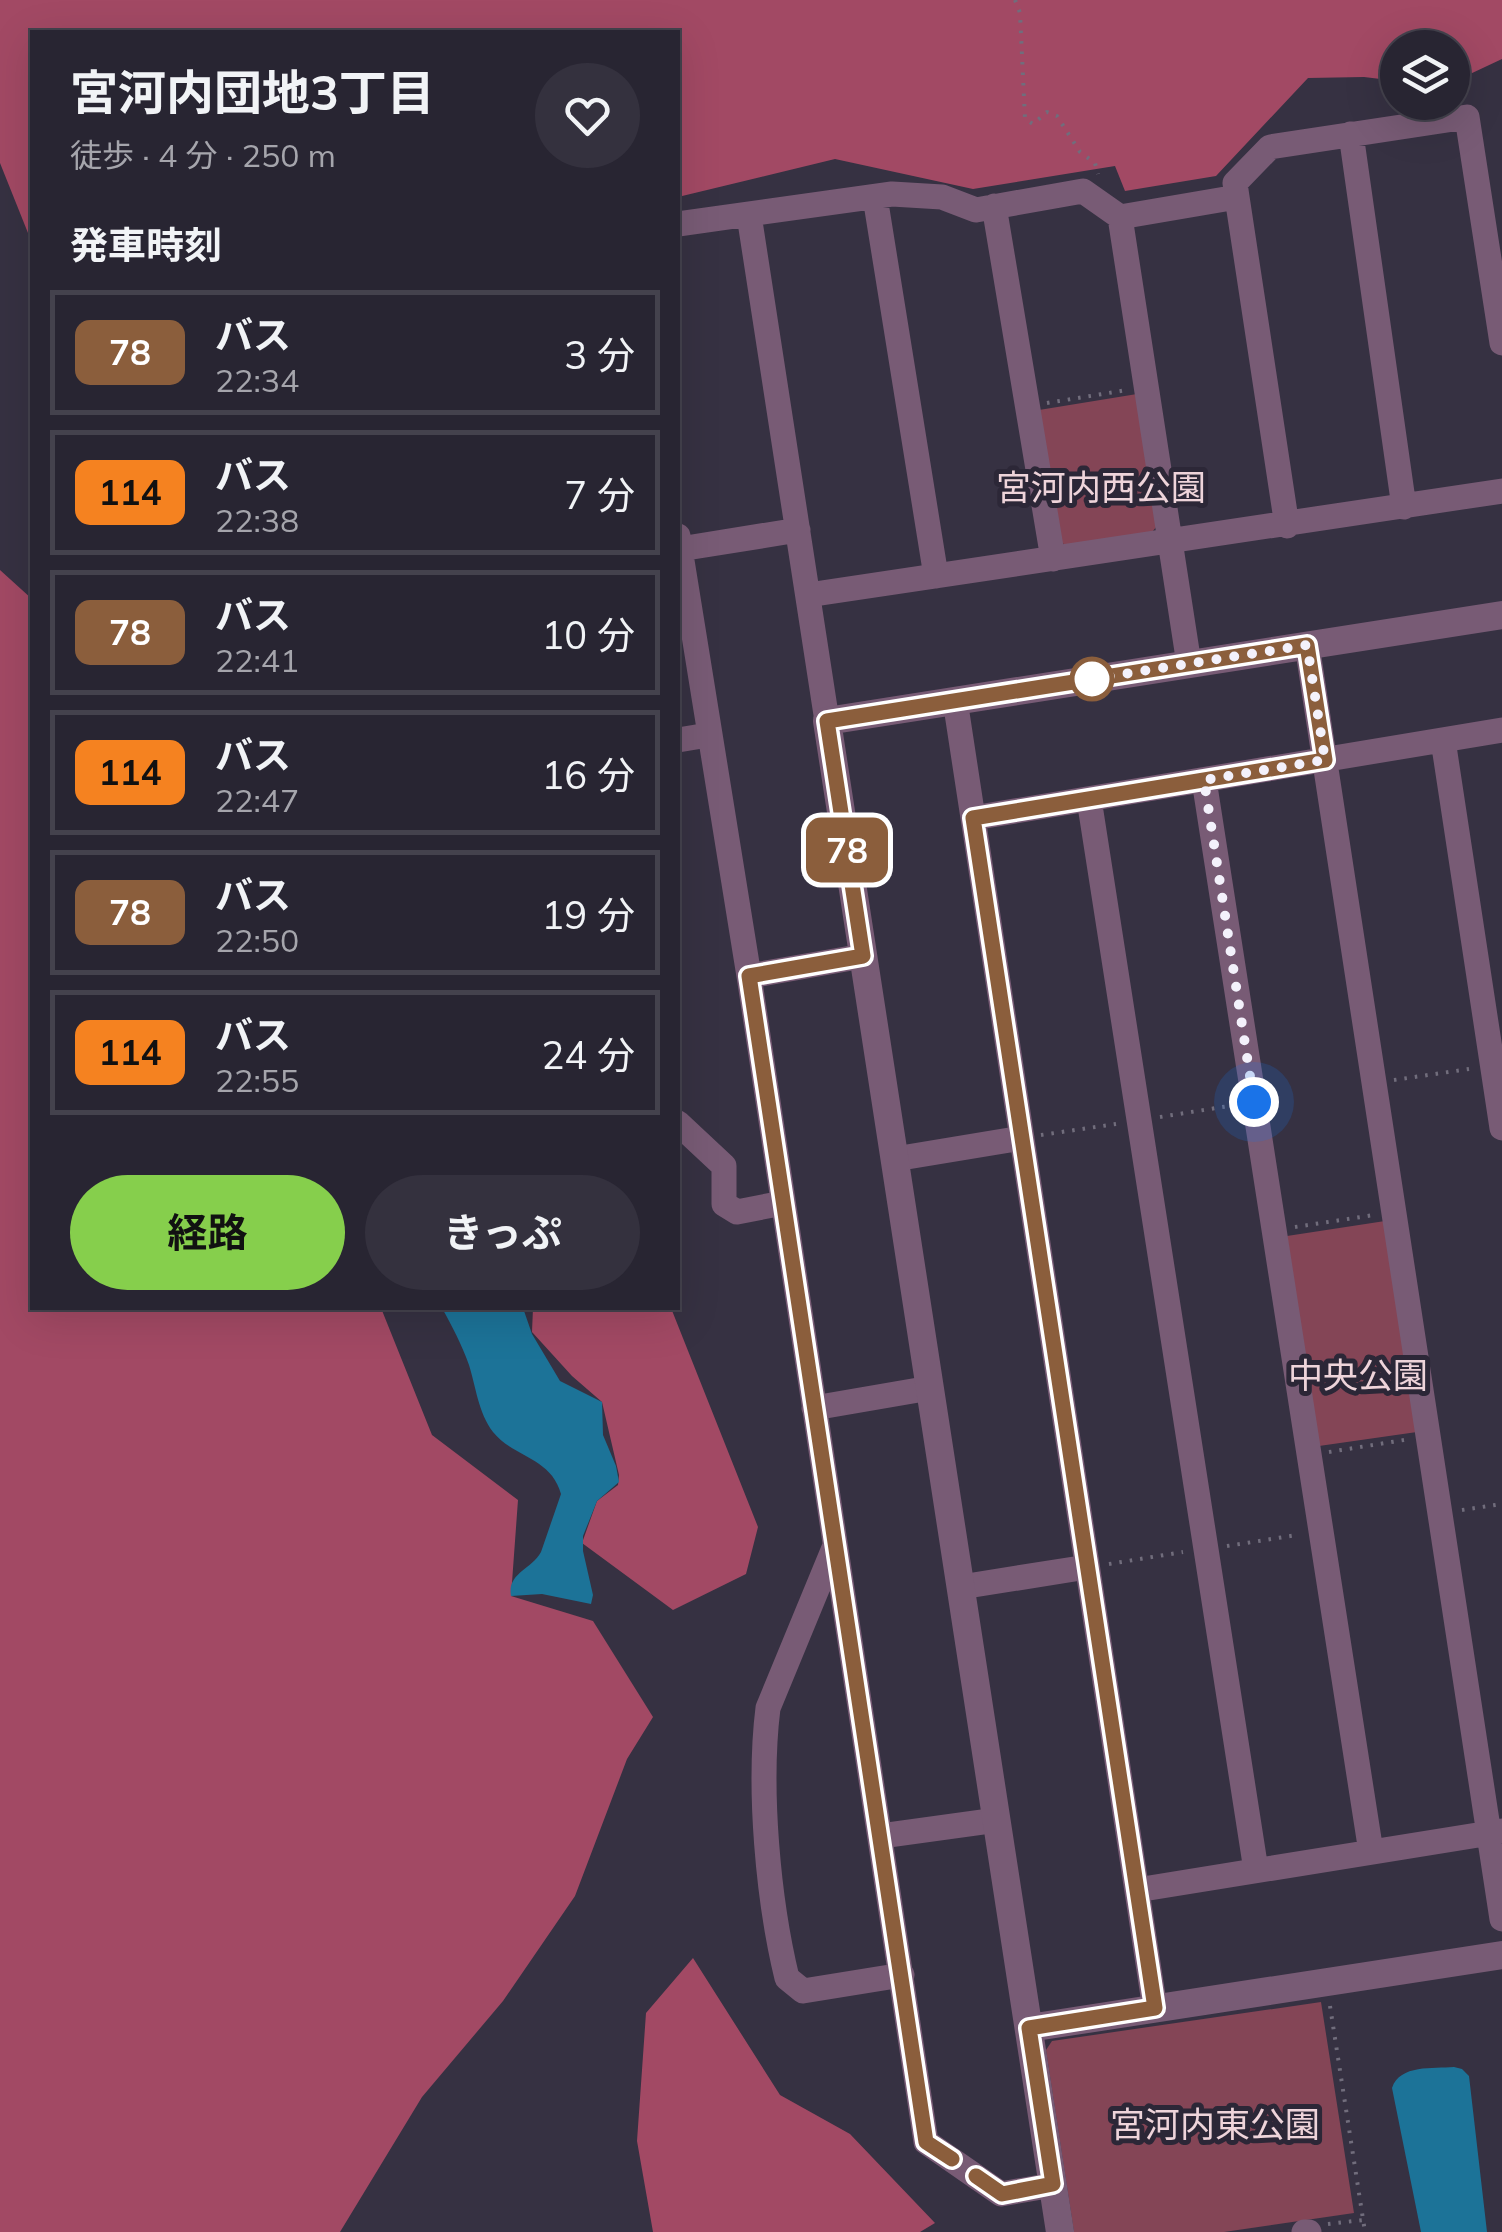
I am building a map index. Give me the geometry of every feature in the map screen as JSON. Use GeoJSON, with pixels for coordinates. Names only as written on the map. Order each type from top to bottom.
{"type":"FeatureCollection","features":[{"type":"Feature","properties":{"kind":"street"},"geometry":{"type":"LineString","coordinates":[[1287,526],[1235,184],[1270,147],[1467,116],[1497,283],[1502,343]]}},
{"type":"Feature","properties":{"kind":"street"},"geometry":{"type":"LineString","coordinates":[[1351,134],[1404,506]]}},
{"type":"Feature","properties":{"kind":"street"},"geometry":{"type":"LineString","coordinates":[[680,224],[875,196],[942,197],[976,210],[1083,192],[1110,210],[1237,197]]}},
{"type":"Feature","properties":{"kind":"street"},"geometry":{"type":"LineString","coordinates":[[875,196],[936,576]]}},
{"type":"Feature","properties":{"kind":"street"},"geometry":{"type":"LineString","coordinates":[[994,206],[1053,558]]}},
{"type":"Feature","properties":{"kind":"street"},"geometry":{"type":"LineString","coordinates":[[1110,210],[1146,388],[1189,664]]}},
{"type":"Feature","properties":{"kind":"street"},"geometry":{"type":"LineString","coordinates":[[749,215],[1060,2232]]}},
{"type":"Feature","properties":{"kind":"street"},"geometry":{"type":"LineString","coordinates":[[808,595],[1502,491]]}},
{"type":"Feature","properties":{"kind":"street"},"geometry":{"type":"LineString","coordinates":[[680,543],[798,530]]}},
{"type":"Feature","properties":{"kind":"street"},"geometry":{"type":"LineString","coordinates":[[680,556],[749,976],[926,2142],[1002,2194],[1053,2184]]}},
{"type":"Feature","properties":{"kind":"street"},"geometry":{"type":"LineString","coordinates":[[827,721],[1502,615]]}},
{"type":"Feature","properties":{"kind":"street"},"geometry":{"type":"LineString","coordinates":[[1307,645],[1440,1513],[1495,1832],[1502,1919]]}},
{"type":"Feature","properties":{"kind":"street"},"geometry":{"type":"LineString","coordinates":[[955,700],[1155,2008]]}},
{"type":"Feature","properties":{"kind":"street"},"geometry":{"type":"LineString","coordinates":[[973,818],[1502,730]]}},
{"type":"Feature","properties":{"kind":"street"},"geometry":{"type":"LineString","coordinates":[[680,740],[708,735]]}},
{"type":"Feature","properties":{"kind":"street"},"geometry":{"type":"LineString","coordinates":[[1443,740],[1502,1128]]}},
{"type":"Feature","properties":{"kind":"street"},"geometry":{"type":"LineString","coordinates":[[1204,780],[1372,1852]]}},
{"type":"Feature","properties":{"kind":"street"},"geometry":{"type":"LineString","coordinates":[[1089,798],[1256,1870]]}},
{"type":"Feature","properties":{"kind":"street"},"geometry":{"type":"LineString","coordinates":[[749,976],[863,956]]}},
{"type":"Feature","properties":{"kind":"street"},"geometry":{"type":"LineString","coordinates":[[680,1126],[724,1166],[724,1204],[737,1212],[783,1204]]}},
{"type":"Feature","properties":{"kind":"street"},"geometry":{"type":"LineString","coordinates":[[894,1158],[1022,1138]]}},
{"type":"Feature","properties":{"kind":"street"},"geometry":{"type":"LineString","coordinates":[[814,1408],[930,1388]]}},
{"type":"Feature","properties":{"kind":"street"},"geometry":{"type":"LineString","coordinates":[[834,1548],[768,1708],[764,1736],[772,1895],[788,1978],[803,1991],[902,1976]]}},
{"type":"Feature","properties":{"kind":"street"},"geometry":{"type":"LineString","coordinates":[[961,1586],[1087,1567]]}},
{"type":"Feature","properties":{"kind":"street"},"geometry":{"type":"LineString","coordinates":[[881,1836],[997,1820]]}},
{"type":"Feature","properties":{"kind":"street"},"geometry":{"type":"LineString","coordinates":[[1136,1890],[1495,1832]]}},
{"type":"Feature","properties":{"kind":"street"},"geometry":{"type":"LineString","coordinates":[[1029,2028],[1502,1955]]}},
{"type":"Feature","properties":{"kind":"path"},"geometry":{"type":"LineString","coordinates":[[1015,0],[1022,34],[1025,119],[1032,124],[1048,112],[1057,116],[1080,152],[1097,166],[1110,210]]}},
{"type":"Feature","properties":{"kind":"path"},"geometry":{"type":"LineString","coordinates":[[1028,406],[1146,388]]}},
{"type":"Feature","properties":{"kind":"path"},"geometry":{"type":"LineString","coordinates":[[1374,1083],[1478,1068]]}},
{"type":"Feature","properties":{"kind":"path"},"geometry":{"type":"LineString","coordinates":[[1274,1230],[1394,1212]]}},
{"type":"Feature","properties":{"kind":"path"},"geometry":{"type":"LineString","coordinates":[[1310,1455],[1428,1437]]}},
{"type":"Feature","properties":{"kind":"path"},"geometry":{"type":"LineString","coordinates":[[1440,1513],[1502,1504]]}},
{"type":"Feature","properties":{"kind":"path"},"geometry":{"type":"LineString","coordinates":[[1326,1982],[1364,2232]]}},
{"type":"Feature","properties":{"kind":"path"},"geometry":{"type":"LineString","coordinates":[[1307,2232],[1316,2225],[1363,2220]]}},
{"type":"Feature","properties":{"kind":"green space","name":"宮河内西公園"},"geometry":{"type":"Polygon","coordinates":[[[1137,394],[1157,526],[1147,538],[1069,548],[1057,539],[1039,410],[1137,394]]]}},
{"type":"Feature","properties":{"kind":"green space","name":"中央公園"},"geometry":{"type":"Polygon","coordinates":[[[1385,1221],[1417,1432],[1319,1446],[1287,1236],[1385,1221]]]}},
{"type":"Feature","properties":{"kind":"green space","name":"宮河内東公園"},"geometry":{"type":"Polygon","coordinates":[[[1321,2002],[1354,2213],[1224,2232],[1074,2232],[1046,2050],[1052,2041],[1321,2002]]]}},
{"type":"Feature","properties":{"kind":"shaded area"},"geometry":{"type":"Polygon","coordinates":[[[0,0],[1502,0],[1502,59],[1470,74],[1470,30],[1380,30],[1380,79],[1308,78],[1216,176],[1125,191],[1115,166],[973,189],[835,159],[680,197],[680,30],[30,30],[30,238],[0,163],[0,0]]]}},
{"type":"Feature","properties":{"kind":"shaded area"},"geometry":{"type":"Polygon","coordinates":[[[0,570],[30,597],[30,1310],[382,1310],[432,1435],[518,1500],[511,1596],[593,1621],[653,1717],[627,1759],[575,1896],[503,2001],[422,2097],[340,2232],[0,2232],[0,570]]]}},
{"type":"Feature","properties":{"kind":"shaded area"},"geometry":{"type":"Polygon","coordinates":[[[533,1310],[672,1310],[758,1527],[746,1574],[673,1610],[582,1543],[597,1501],[618,1485],[602,1402],[532,1332],[533,1310]]]}},
{"type":"Feature","properties":{"kind":"shaded area"},"geometry":{"type":"Polygon","coordinates":[[[693,1958],[780,2095],[850,2134],[935,2223],[920,2232],[653,2232],[637,2141],[646,2013],[693,1958]]]}},
{"type":"Feature","properties":{"kind":"water"},"geometry":{"type":"Polygon","coordinates":[[[443,1310],[524,1310],[532,1334],[560,1381],[602,1402],[603,1435],[619,1482],[597,1501],[583,1536],[593,1595],[591,1604],[542,1594],[511,1596],[516,1577],[541,1552],[561,1494],[549,1472],[493,1432],[457,1336],[443,1310]]]}},
{"type":"Feature","properties":{"kind":"water"},"geometry":{"type":"Polygon","coordinates":[[[1454,2067],[1469,2076],[1487,2232],[1421,2232],[1392,2088],[1396,2080],[1410,2071],[1454,2067]]]}},
{"type":"Feature","properties":{"kind":"bus line","name":"78"},"geometry":{"type":"LineString","coordinates":[[952,2159],[926,2142],[749,976],[863,956],[827,721],[1307,645],[1325,760],[973,818],[1155,2008],[1029,2028],[1053,2184],[1002,2194],[976,2176]]}},
{"type":"Feature","properties":{"kind":"route"},"geometry":{"type":"LineString","coordinates":[[1092,679],[1307,645],[1325,760],[1204,780],[1254,1102]]}}]}
